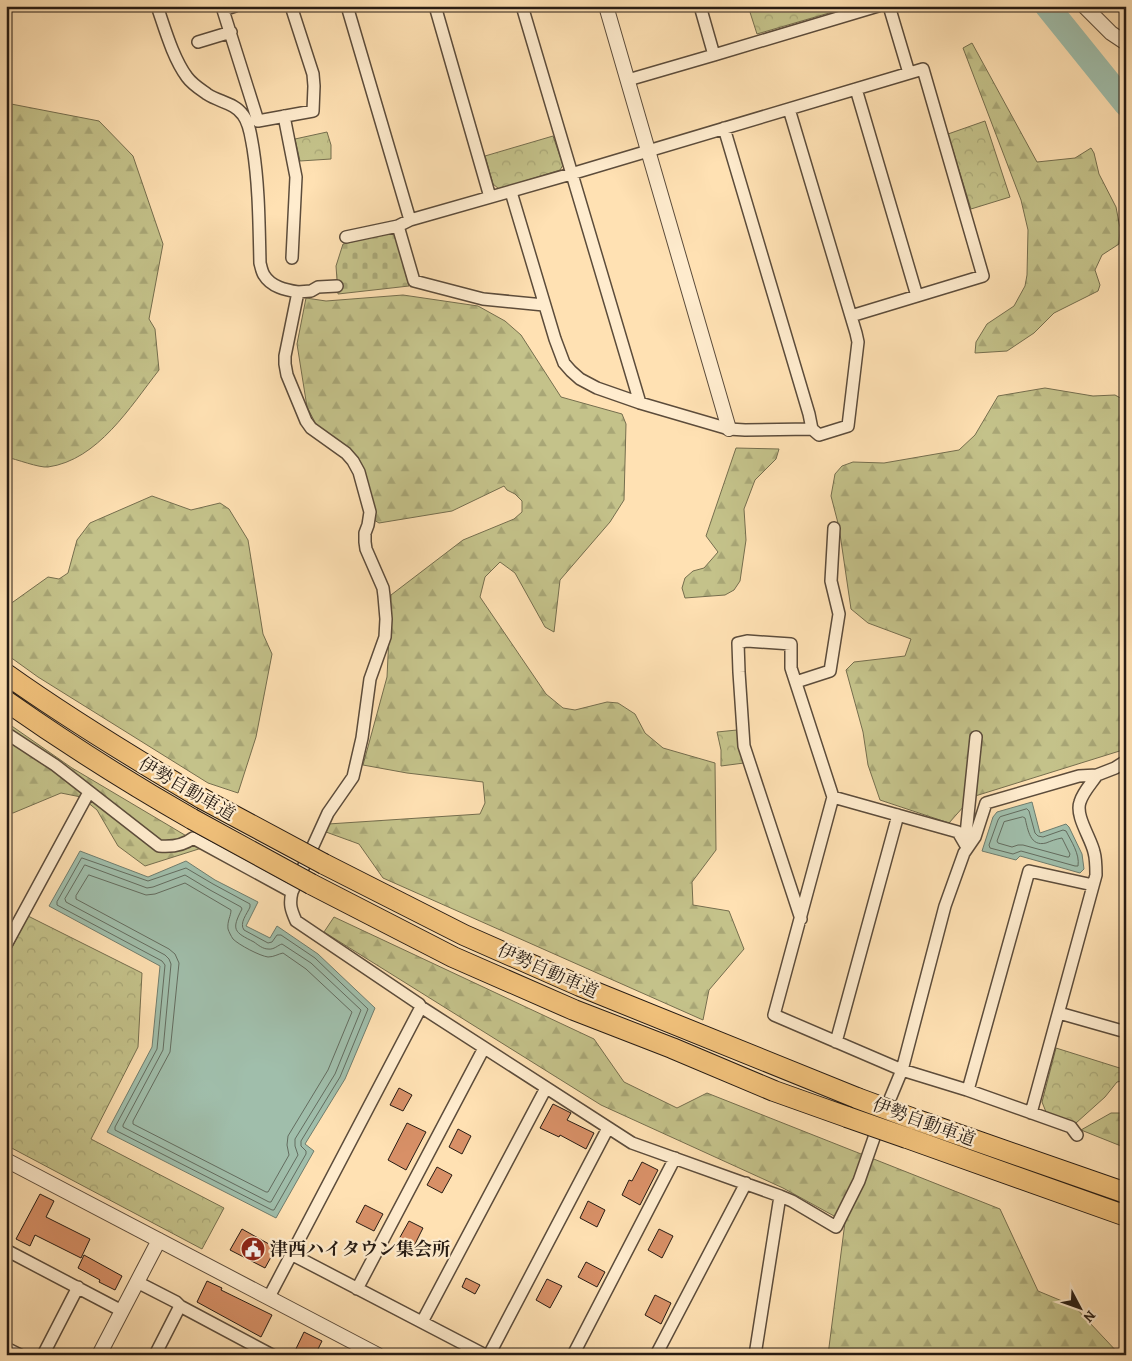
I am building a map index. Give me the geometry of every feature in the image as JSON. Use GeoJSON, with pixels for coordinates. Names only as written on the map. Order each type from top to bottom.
{"type":"FeatureCollection","features":[{"type":"Feature","properties":{"kind":"highway","name":"伊勢自動車道"},"geometry":{"type":"LineString","coordinates":[[6,674],[123,752],[201,798],[324,864],[464,935],[571,982],[857,1098],[1126,1193]]}},
{"type":"Feature","properties":{"kind":"highway","name":"伊勢自動車道"},"geometry":{"type":"LineString","coordinates":[[6,701],[37,723],[145,791],[192,818],[311,884],[453,956],[574,1010],[672,1048],[774,1091],[1126,1216]]}},
{"type":"Feature","properties":{"kind":"street"},"geometry":{"type":"LineString","coordinates":[[157,6],[170,44],[187,77],[218,101],[232,105],[244,115],[251,138],[257,172],[260,263],[264,275],[276,286],[298,292],[311,291],[318,287],[338,286]]}},
{"type":"Feature","properties":{"kind":"street"},"geometry":{"type":"LineString","coordinates":[[235,6],[223,10],[258,121],[313,110],[313,74],[291,6]]}},
{"type":"Feature","properties":{"kind":"street"},"geometry":{"type":"LineString","coordinates":[[347,6],[410,220]]}},
{"type":"Feature","properties":{"kind":"street"},"geometry":{"type":"LineString","coordinates":[[435,6],[490,197]]}},
{"type":"Feature","properties":{"kind":"street"},"geometry":{"type":"LineString","coordinates":[[522,6],[640,403]]}},
{"type":"Feature","properties":{"kind":"street"},"geometry":{"type":"LineString","coordinates":[[606,6],[729,429]]}},
{"type":"Feature","properties":{"kind":"street"},"geometry":{"type":"LineString","coordinates":[[700,6],[714,55]]}},
{"type":"Feature","properties":{"kind":"street"},"geometry":{"type":"LineString","coordinates":[[628,80],[878,6]]}},
{"type":"Feature","properties":{"kind":"street"},"geometry":{"type":"LineString","coordinates":[[889,6],[909,73]]}},
{"type":"Feature","properties":{"kind":"street"},"geometry":{"type":"LineString","coordinates":[[1084,6],[1111,33],[1126,43]]}},
{"type":"Feature","properties":{"kind":"street"},"geometry":{"type":"LineString","coordinates":[[198,42],[231,32]]}},
{"type":"Feature","properties":{"kind":"street"},"geometry":{"type":"LineString","coordinates":[[346,237],[398,226],[410,220],[511,192],[923,69],[983,276],[851,316]]}},
{"type":"Feature","properties":{"kind":"street"},"geometry":{"type":"LineString","coordinates":[[856,89],[917,296]]}},
{"type":"Feature","properties":{"kind":"street"},"geometry":{"type":"LineString","coordinates":[[724,128],[812,429],[819,435],[848,426],[858,342],[789,109]]}},
{"type":"Feature","properties":{"kind":"street"},"geometry":{"type":"LineString","coordinates":[[284,116],[296,177],[292,258]]}},
{"type":"Feature","properties":{"kind":"street"},"geometry":{"type":"LineString","coordinates":[[511,192],[555,339],[564,363],[580,379],[596,388],[640,403],[729,429],[812,429]]}},
{"type":"Feature","properties":{"kind":"street"},"geometry":{"type":"LineString","coordinates":[[398,226],[414,281],[482,300],[544,305]]}},
{"type":"Feature","properties":{"kind":"street"},"geometry":{"type":"LineString","coordinates":[[298,292],[285,356],[286,370],[306,422],[311,428],[346,452],[359,472],[370,512],[365,534],[366,549],[383,588],[386,619],[385,637],[370,679],[362,738],[353,777],[328,813],[292,892],[290,901],[292,912],[296,922],[484,1048],[632,1143],[780,1196],[836,1227],[859,1181],[875,1135],[902,1070],[945,906],[965,848],[976,737]]}},
{"type":"Feature","properties":{"kind":"street"},"geometry":{"type":"LineString","coordinates":[[796,682],[830,671],[839,614],[831,581],[834,528]]}},
{"type":"Feature","properties":{"kind":"street"},"geometry":{"type":"LineString","coordinates":[[801,919],[744,746],[738,643],[747,641],[791,644],[791,668],[833,797],[801,919],[774,1015],[902,1070],[968,1090],[1071,1127],[1077,1135]]}},
{"type":"Feature","properties":{"kind":"street"},"geometry":{"type":"LineString","coordinates":[[6,733],[55,765],[159,846],[175,846],[193,838],[292,892]]}},
{"type":"Feature","properties":{"kind":"street"},"geometry":{"type":"LineString","coordinates":[[965,848],[975,837],[986,803],[1079,776],[1097,775],[1115,768],[1126,761]]}},
{"type":"Feature","properties":{"kind":"street"},"geometry":{"type":"LineString","coordinates":[[1031,1113],[1096,875],[1094,850],[1079,813],[1079,804],[1097,775]]}},
{"type":"Feature","properties":{"kind":"street"},"geometry":{"type":"LineString","coordinates":[[6,945],[10,928],[27,909],[89,792]]}},
{"type":"Feature","properties":{"kind":"street"},"geometry":{"type":"LineString","coordinates":[[833,797],[958,832],[965,848]]}},
{"type":"Feature","properties":{"kind":"street"},"geometry":{"type":"LineString","coordinates":[[836,1042],[898,815]]}},
{"type":"Feature","properties":{"kind":"street"},"geometry":{"type":"LineString","coordinates":[[968,1090],[1029,871],[1094,885]]}},
{"type":"Feature","properties":{"kind":"street"},"geometry":{"type":"LineString","coordinates":[[269,1298],[421,1006]]}},
{"type":"Feature","properties":{"kind":"street"},"geometry":{"type":"LineString","coordinates":[[1059,1013],[1126,1032]]}},
{"type":"Feature","properties":{"kind":"street"},"geometry":{"type":"LineString","coordinates":[[358,1289],[484,1048]]}},
{"type":"Feature","properties":{"kind":"street"},"geometry":{"type":"LineString","coordinates":[[422,1322],[546,1088]]}},
{"type":"Feature","properties":{"kind":"street"},"geometry":{"type":"LineString","coordinates":[[489,1355],[608,1128]]}},
{"type":"Feature","properties":{"kind":"street"},"geometry":{"type":"LineString","coordinates":[[573,1355],[675,1158]]}},
{"type":"Feature","properties":{"kind":"street"},"geometry":{"type":"LineString","coordinates":[[6,1160],[378,1355]]}},
{"type":"Feature","properties":{"kind":"street"},"geometry":{"type":"LineString","coordinates":[[656,1355],[746,1183]]}},
{"type":"Feature","properties":{"kind":"street"},"geometry":{"type":"LineString","coordinates":[[755,1355],[780,1196]]}},
{"type":"Feature","properties":{"kind":"street"},"geometry":{"type":"LineString","coordinates":[[99,1355],[159,1240]]}},
{"type":"Feature","properties":{"kind":"street"},"geometry":{"type":"LineString","coordinates":[[6,1250],[122,1311]]}},
{"type":"Feature","properties":{"kind":"street"},"geometry":{"type":"LineString","coordinates":[[291,1254],[485,1355]]}},
{"type":"Feature","properties":{"kind":"street"},"geometry":{"type":"LineString","coordinates":[[137,1282],[272,1355]]}},
{"type":"Feature","properties":{"kind":"street"},"geometry":{"type":"LineString","coordinates":[[43,1355],[78,1287]]}},
{"type":"Feature","properties":{"kind":"street"},"geometry":{"type":"LineString","coordinates":[[155,1355],[180,1306]]}},
{"type":"Feature","properties":{"kind":"street"},"geometry":{"type":"LineString","coordinates":[[6,1348],[20,1355]]}},
{"type":"Feature","properties":{"kind":"green space"},"geometry":{"type":"Polygon","coordinates":[[[748,6],[853,6],[757,34],[748,6]]]}},
{"type":"Feature","properties":{"kind":"green space"},"geometry":{"type":"Polygon","coordinates":[[[972,43],[1037,162],[1075,158],[1091,148],[1099,174],[1116,207],[1120,228],[1119,244],[1102,255],[1095,270],[1100,285],[1098,291],[1054,313],[1034,333],[1007,351],[975,353],[976,342],[987,324],[1014,306],[1025,286],[1028,230],[1021,200],[963,48],[972,43]]]}},
{"type":"Feature","properties":{"kind":"green space"},"geometry":{"type":"Polygon","coordinates":[[[6,103],[99,121],[133,156],[163,244],[149,319],[155,329],[159,370],[124,415],[97,443],[82,454],[66,462],[48,467],[33,465],[6,457],[6,103]]]}},
{"type":"Feature","properties":{"kind":"green space"},"geometry":{"type":"Polygon","coordinates":[[[985,121],[1010,197],[971,209],[948,134],[985,121]]]}},
{"type":"Feature","properties":{"kind":"green space"},"geometry":{"type":"Polygon","coordinates":[[[327,132],[331,145],[331,159],[300,161],[295,139],[327,132]]]}},
{"type":"Feature","properties":{"kind":"green space"},"geometry":{"type":"Polygon","coordinates":[[[553,136],[563,165],[560,170],[499,189],[493,184],[485,156],[553,136]]]}},
{"type":"Feature","properties":{"kind":"green space"},"geometry":{"type":"Polygon","coordinates":[[[390,233],[395,235],[409,286],[338,294],[336,266],[343,244],[390,233]]]}},
{"type":"Feature","properties":{"kind":"green space"},"geometry":{"type":"Polygon","coordinates":[[[403,295],[478,306],[505,321],[521,335],[561,397],[622,414],[626,424],[624,500],[610,522],[560,580],[554,632],[545,627],[515,573],[500,562],[485,577],[480,597],[546,694],[563,708],[575,710],[607,702],[618,703],[635,714],[645,733],[663,748],[715,763],[716,850],[692,882],[693,905],[729,911],[744,949],[709,990],[703,1020],[383,878],[359,844],[326,832],[328,824],[480,814],[485,803],[483,782],[407,773],[363,765],[387,677],[391,595],[463,540],[514,519],[522,512],[522,501],[504,486],[452,511],[379,523],[374,520],[356,459],[334,437],[317,426],[307,407],[297,344],[306,298],[326,301],[403,295]]]}},
{"type":"Feature","properties":{"kind":"green space"},"geometry":{"type":"Polygon","coordinates":[[[1045,388],[1093,396],[1115,395],[1126,401],[1126,749],[972,797],[949,823],[880,800],[868,765],[863,732],[846,670],[854,662],[905,656],[911,639],[868,623],[851,609],[839,527],[831,496],[835,474],[842,466],[853,462],[884,463],[959,450],[975,435],[998,396],[1045,388]]]}},
{"type":"Feature","properties":{"kind":"green space"},"geometry":{"type":"Polygon","coordinates":[[[736,448],[779,449],[776,459],[755,480],[744,509],[746,540],[740,581],[734,590],[725,595],[685,598],[682,588],[685,578],[693,571],[704,568],[718,552],[706,536],[736,448]]]}},
{"type":"Feature","properties":{"kind":"green space"},"geometry":{"type":"Polygon","coordinates":[[[152,496],[191,510],[220,503],[229,509],[248,540],[263,634],[272,654],[256,737],[238,793],[208,783],[38,677],[6,654],[6,607],[48,577],[59,579],[68,573],[77,540],[90,523],[152,496]]]}},
{"type":"Feature","properties":{"kind":"green space"},"geometry":{"type":"Polygon","coordinates":[[[6,722],[72,768],[205,847],[145,866],[118,846],[97,810],[81,797],[61,793],[13,813],[6,812],[6,722]]]}},
{"type":"Feature","properties":{"kind":"green space"},"geometry":{"type":"Polygon","coordinates":[[[737,730],[744,763],[721,766],[721,750],[717,732],[737,730]]]}},
{"type":"Feature","properties":{"kind":"green space"},"geometry":{"type":"Polygon","coordinates":[[[28,916],[142,973],[138,1047],[91,1139],[224,1208],[202,1249],[6,1145],[6,959],[28,916]]]}},
{"type":"Feature","properties":{"kind":"green space"},"geometry":{"type":"Polygon","coordinates":[[[334,917],[594,1039],[624,1082],[677,1108],[707,1093],[1000,1209],[1038,1291],[1074,1306],[1120,1355],[828,1355],[845,1222],[783,1188],[601,1105],[324,932],[334,917]]]}},
{"type":"Feature","properties":{"kind":"green space"},"geometry":{"type":"Polygon","coordinates":[[[1056,1048],[1126,1070],[1126,1080],[1117,1082],[1105,1097],[1076,1123],[1046,1112],[1042,1102],[1056,1048]]]}},
{"type":"Feature","properties":{"kind":"green space"},"geometry":{"type":"Polygon","coordinates":[[[1111,1113],[1126,1113],[1126,1148],[1081,1130],[1111,1113]]]}},
{"type":"Feature","properties":{"kind":"water"},"geometry":{"type":"Polygon","coordinates":[[[1032,802],[1040,833],[1066,824],[1069,827],[1082,854],[1084,869],[1080,873],[1020,856],[1016,860],[982,851],[993,817],[997,812],[1032,802]]]}},
{"type":"Feature","properties":{"kind":"water"},"geometry":{"type":"Polygon","coordinates":[[[80,851],[148,877],[186,861],[215,880],[258,902],[246,926],[270,938],[277,926],[318,954],[375,1008],[345,1079],[305,1144],[314,1151],[276,1218],[107,1132],[152,1047],[160,966],[49,906],[80,851]]]}},
{"type":"Feature","properties":{"kind":"building"},"geometry":{"type":"Polygon","coordinates":[[[399,1088],[412,1095],[403,1111],[390,1105],[399,1088]]]}},
{"type":"Feature","properties":{"kind":"building"},"geometry":{"type":"Polygon","coordinates":[[[553,1104],[571,1113],[567,1120],[594,1133],[586,1149],[560,1135],[559,1137],[540,1128],[553,1104]]]}},
{"type":"Feature","properties":{"kind":"building"},"geometry":{"type":"Polygon","coordinates":[[[407,1123],[426,1132],[406,1170],[388,1160],[407,1123]]]}},
{"type":"Feature","properties":{"kind":"building"},"geometry":{"type":"Polygon","coordinates":[[[458,1129],[471,1136],[462,1154],[449,1147],[458,1129]]]}},
{"type":"Feature","properties":{"kind":"building"},"geometry":{"type":"Polygon","coordinates":[[[642,1162],[658,1170],[640,1205],[622,1195],[629,1180],[632,1181],[642,1162]]]}},
{"type":"Feature","properties":{"kind":"building"},"geometry":{"type":"Polygon","coordinates":[[[437,1167],[452,1175],[442,1193],[427,1185],[437,1167]]]}},
{"type":"Feature","properties":{"kind":"building"},"geometry":{"type":"Polygon","coordinates":[[[40,1194],[54,1201],[46,1217],[90,1239],[81,1258],[35,1235],[30,1246],[16,1239],[40,1194]]]}},
{"type":"Feature","properties":{"kind":"building"},"geometry":{"type":"Polygon","coordinates":[[[588,1201],[605,1210],[597,1227],[580,1218],[588,1201]]]}},
{"type":"Feature","properties":{"kind":"building"},"geometry":{"type":"Polygon","coordinates":[[[365,1205],[383,1214],[374,1231],[356,1222],[365,1205]]]}},
{"type":"Feature","properties":{"kind":"building"},"geometry":{"type":"Polygon","coordinates":[[[409,1221],[423,1228],[414,1246],[399,1239],[409,1221]]]}},
{"type":"Feature","properties":{"kind":"building","name":"津西ハイタウン集会所"},"geometry":{"type":"Polygon","coordinates":[[[242,1229],[276,1248],[265,1268],[230,1250],[242,1229]]]}},
{"type":"Feature","properties":{"kind":"building"},"geometry":{"type":"Polygon","coordinates":[[[659,1229],[673,1236],[662,1258],[648,1250],[659,1229]]]}},
{"type":"Feature","properties":{"kind":"building"},"geometry":{"type":"Polygon","coordinates":[[[84,1255],[122,1276],[115,1290],[78,1268],[84,1255]]]}},
{"type":"Feature","properties":{"kind":"building"},"geometry":{"type":"Polygon","coordinates":[[[586,1262],[605,1272],[597,1287],[578,1277],[586,1262]]]}},
{"type":"Feature","properties":{"kind":"building"},"geometry":{"type":"Polygon","coordinates":[[[466,1278],[480,1285],[475,1294],[462,1287],[466,1278]]]}},
{"type":"Feature","properties":{"kind":"building"},"geometry":{"type":"Polygon","coordinates":[[[547,1279],[562,1286],[550,1308],[536,1300],[547,1279]]]}},
{"type":"Feature","properties":{"kind":"building"},"geometry":{"type":"Polygon","coordinates":[[[207,1281],[272,1315],[261,1337],[197,1302],[207,1281]]]}},
{"type":"Feature","properties":{"kind":"building"},"geometry":{"type":"Polygon","coordinates":[[[655,1295],[671,1303],[661,1324],[645,1315],[655,1295]]]}},
{"type":"Feature","properties":{"kind":"building"},"geometry":{"type":"Polygon","coordinates":[[[304,1332],[322,1341],[315,1355],[293,1355],[304,1332]]]}},
{"type":"Feature","properties":{"kind":"waterway"},"geometry":{"type":"LineString","coordinates":[[1047,6],[1126,104]]}},
{"type":"Feature","properties":{"kind":"place","name":"津西ハイタウン集会所"},"geometry":{"type":"Point","coordinates":[253,1249]}}]}
